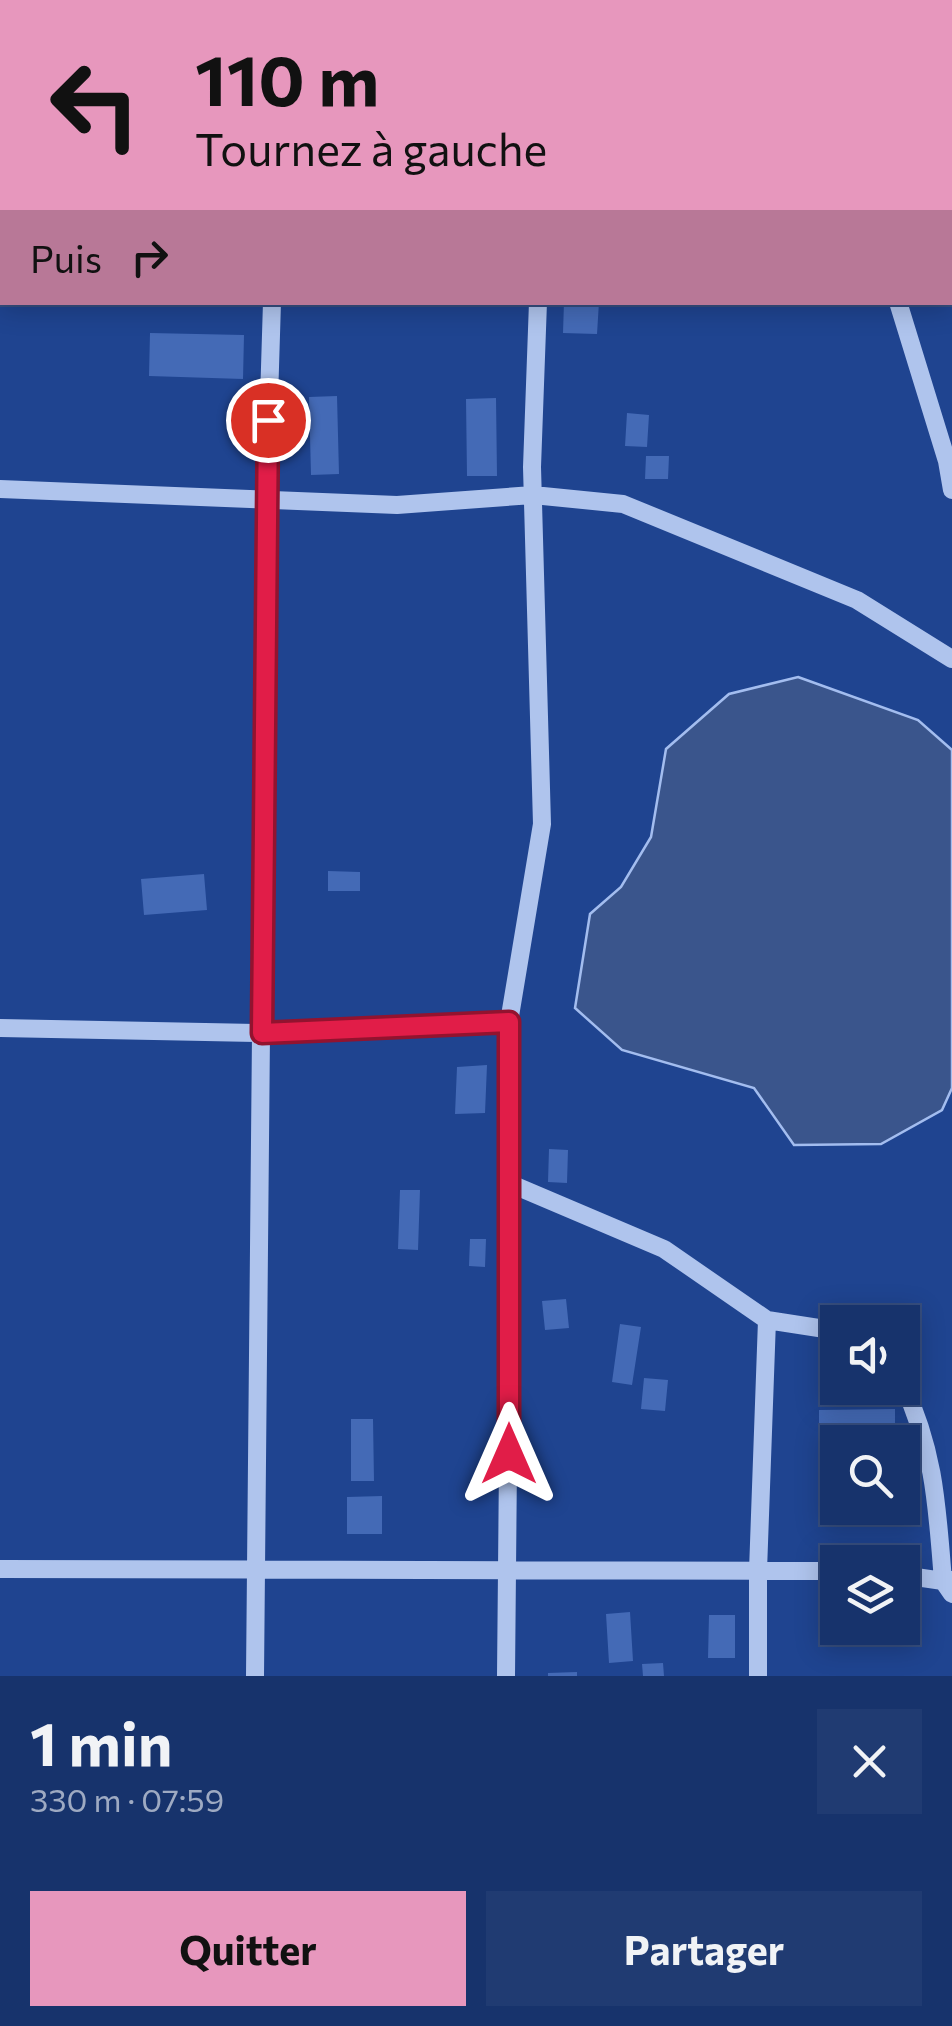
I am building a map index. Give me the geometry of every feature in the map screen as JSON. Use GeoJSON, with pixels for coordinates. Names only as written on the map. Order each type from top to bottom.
{"type":"FeatureCollection","features":[{"type":"Feature","properties":{"kind":"street"},"geometry":{"type":"LineString","coordinates":[[255,1676],[266,498],[272,305]]}},
{"type":"Feature","properties":{"kind":"street"},"geometry":{"type":"LineString","coordinates":[[506,1676],[509,1022],[542,824],[533,495],[538,305]]}},
{"type":"Feature","properties":{"kind":"street"},"geometry":{"type":"LineString","coordinates":[[899,305],[952,490]]}},
{"type":"Feature","properties":{"kind":"street"},"geometry":{"type":"LineString","coordinates":[[0,489],[397,506],[533,495],[623,504],[857,600],[952,658]]}},
{"type":"Feature","properties":{"kind":"street"},"geometry":{"type":"LineString","coordinates":[[0,1028],[262,1033],[509,1022]]}},
{"type":"Feature","properties":{"kind":"street"},"geometry":{"type":"LineString","coordinates":[[511,1184],[664,1250],[766,1320],[820,1328]]}},
{"type":"Feature","properties":{"kind":"street"},"geometry":{"type":"LineString","coordinates":[[758,1676],[766,1320]]}},
{"type":"Feature","properties":{"kind":"street"},"geometry":{"type":"LineString","coordinates":[[914,1405],[922,1422],[935,1477],[949,1585],[920,1579]]}},
{"type":"Feature","properties":{"kind":"street"},"geometry":{"type":"LineString","coordinates":[[0,1569],[820,1571]]}},
{"type":"Feature","properties":{"kind":"shaded area"},"geometry":{"type":"Polygon","coordinates":[[[798,677],[918,720],[952,750],[952,1088],[942,1110],[881,1144],[794,1145],[754,1088],[622,1050],[575,1008],[590,914],[621,887],[651,837],[666,749],[729,694],[798,677]]]}},
{"type":"Feature","properties":{"kind":"building"},"geometry":{"type":"Polygon","coordinates":[[[564,305],[599,305],[597,334],[563,333],[564,305]]]}},
{"type":"Feature","properties":{"kind":"building"},"geometry":{"type":"Polygon","coordinates":[[[150,333],[244,335],[243,379],[149,376],[150,333]]]}},
{"type":"Feature","properties":{"kind":"building"},"geometry":{"type":"Polygon","coordinates":[[[337,396],[339,474],[311,475],[309,397],[337,396]]]}},
{"type":"Feature","properties":{"kind":"building"},"geometry":{"type":"Polygon","coordinates":[[[496,398],[497,476],[467,476],[466,399],[496,398]]]}},
{"type":"Feature","properties":{"kind":"building"},"geometry":{"type":"Polygon","coordinates":[[[627,413],[649,415],[647,447],[625,446],[627,413]]]}},
{"type":"Feature","properties":{"kind":"building"},"geometry":{"type":"Polygon","coordinates":[[[646,456],[669,456],[668,479],[645,479],[646,456]]]}},
{"type":"Feature","properties":{"kind":"building"},"geometry":{"type":"Polygon","coordinates":[[[328,871],[360,872],[360,891],[328,891],[328,871]]]}},
{"type":"Feature","properties":{"kind":"building"},"geometry":{"type":"Polygon","coordinates":[[[204,874],[207,910],[144,915],[141,879],[204,874]]]}},
{"type":"Feature","properties":{"kind":"building"},"geometry":{"type":"Polygon","coordinates":[[[487,1065],[485,1113],[455,1114],[457,1067],[487,1065]]]}},
{"type":"Feature","properties":{"kind":"building"},"geometry":{"type":"Polygon","coordinates":[[[549,1149],[568,1150],[567,1183],[548,1182],[549,1149]]]}},
{"type":"Feature","properties":{"kind":"building"},"geometry":{"type":"Polygon","coordinates":[[[400,1190],[420,1190],[418,1250],[398,1249],[400,1190]]]}},
{"type":"Feature","properties":{"kind":"building"},"geometry":{"type":"Polygon","coordinates":[[[470,1239],[486,1239],[485,1267],[469,1266],[470,1239]]]}},
{"type":"Feature","properties":{"kind":"building"},"geometry":{"type":"Polygon","coordinates":[[[566,1299],[569,1328],[545,1330],[542,1301],[566,1299]]]}},
{"type":"Feature","properties":{"kind":"building"},"geometry":{"type":"Polygon","coordinates":[[[620,1324],[641,1327],[632,1385],[612,1382],[620,1324]]]}},
{"type":"Feature","properties":{"kind":"building"},"geometry":{"type":"Polygon","coordinates":[[[644,1378],[668,1380],[665,1411],[641,1409],[644,1378]]]}},
{"type":"Feature","properties":{"kind":"building"},"geometry":{"type":"Polygon","coordinates":[[[895,1409],[895,1425],[820,1425],[819,1435],[819,1410],[895,1409]]]}},
{"type":"Feature","properties":{"kind":"building"},"geometry":{"type":"Polygon","coordinates":[[[351,1419],[373,1419],[374,1481],[351,1481],[351,1419]]]}},
{"type":"Feature","properties":{"kind":"building"},"geometry":{"type":"Polygon","coordinates":[[[382,1496],[382,1534],[347,1534],[347,1497],[382,1496]]]}},
{"type":"Feature","properties":{"kind":"building"},"geometry":{"type":"Polygon","coordinates":[[[630,1612],[633,1661],[609,1663],[606,1614],[630,1612]]]}},
{"type":"Feature","properties":{"kind":"building"},"geometry":{"type":"Polygon","coordinates":[[[709,1615],[735,1615],[735,1658],[708,1658],[709,1615]]]}},
{"type":"Feature","properties":{"kind":"building"},"geometry":{"type":"Polygon","coordinates":[[[663,1663],[664,1676],[643,1676],[642,1664],[663,1663]]]}},
{"type":"Feature","properties":{"kind":"building"},"geometry":{"type":"Polygon","coordinates":[[[577,1672],[577,1676],[548,1676],[548,1673],[577,1672]]]}},
{"type":"Feature","properties":{"kind":"route"},"geometry":{"type":"LineString","coordinates":[[268,420],[262,1033],[509,1022],[509,1454]]}}]}
